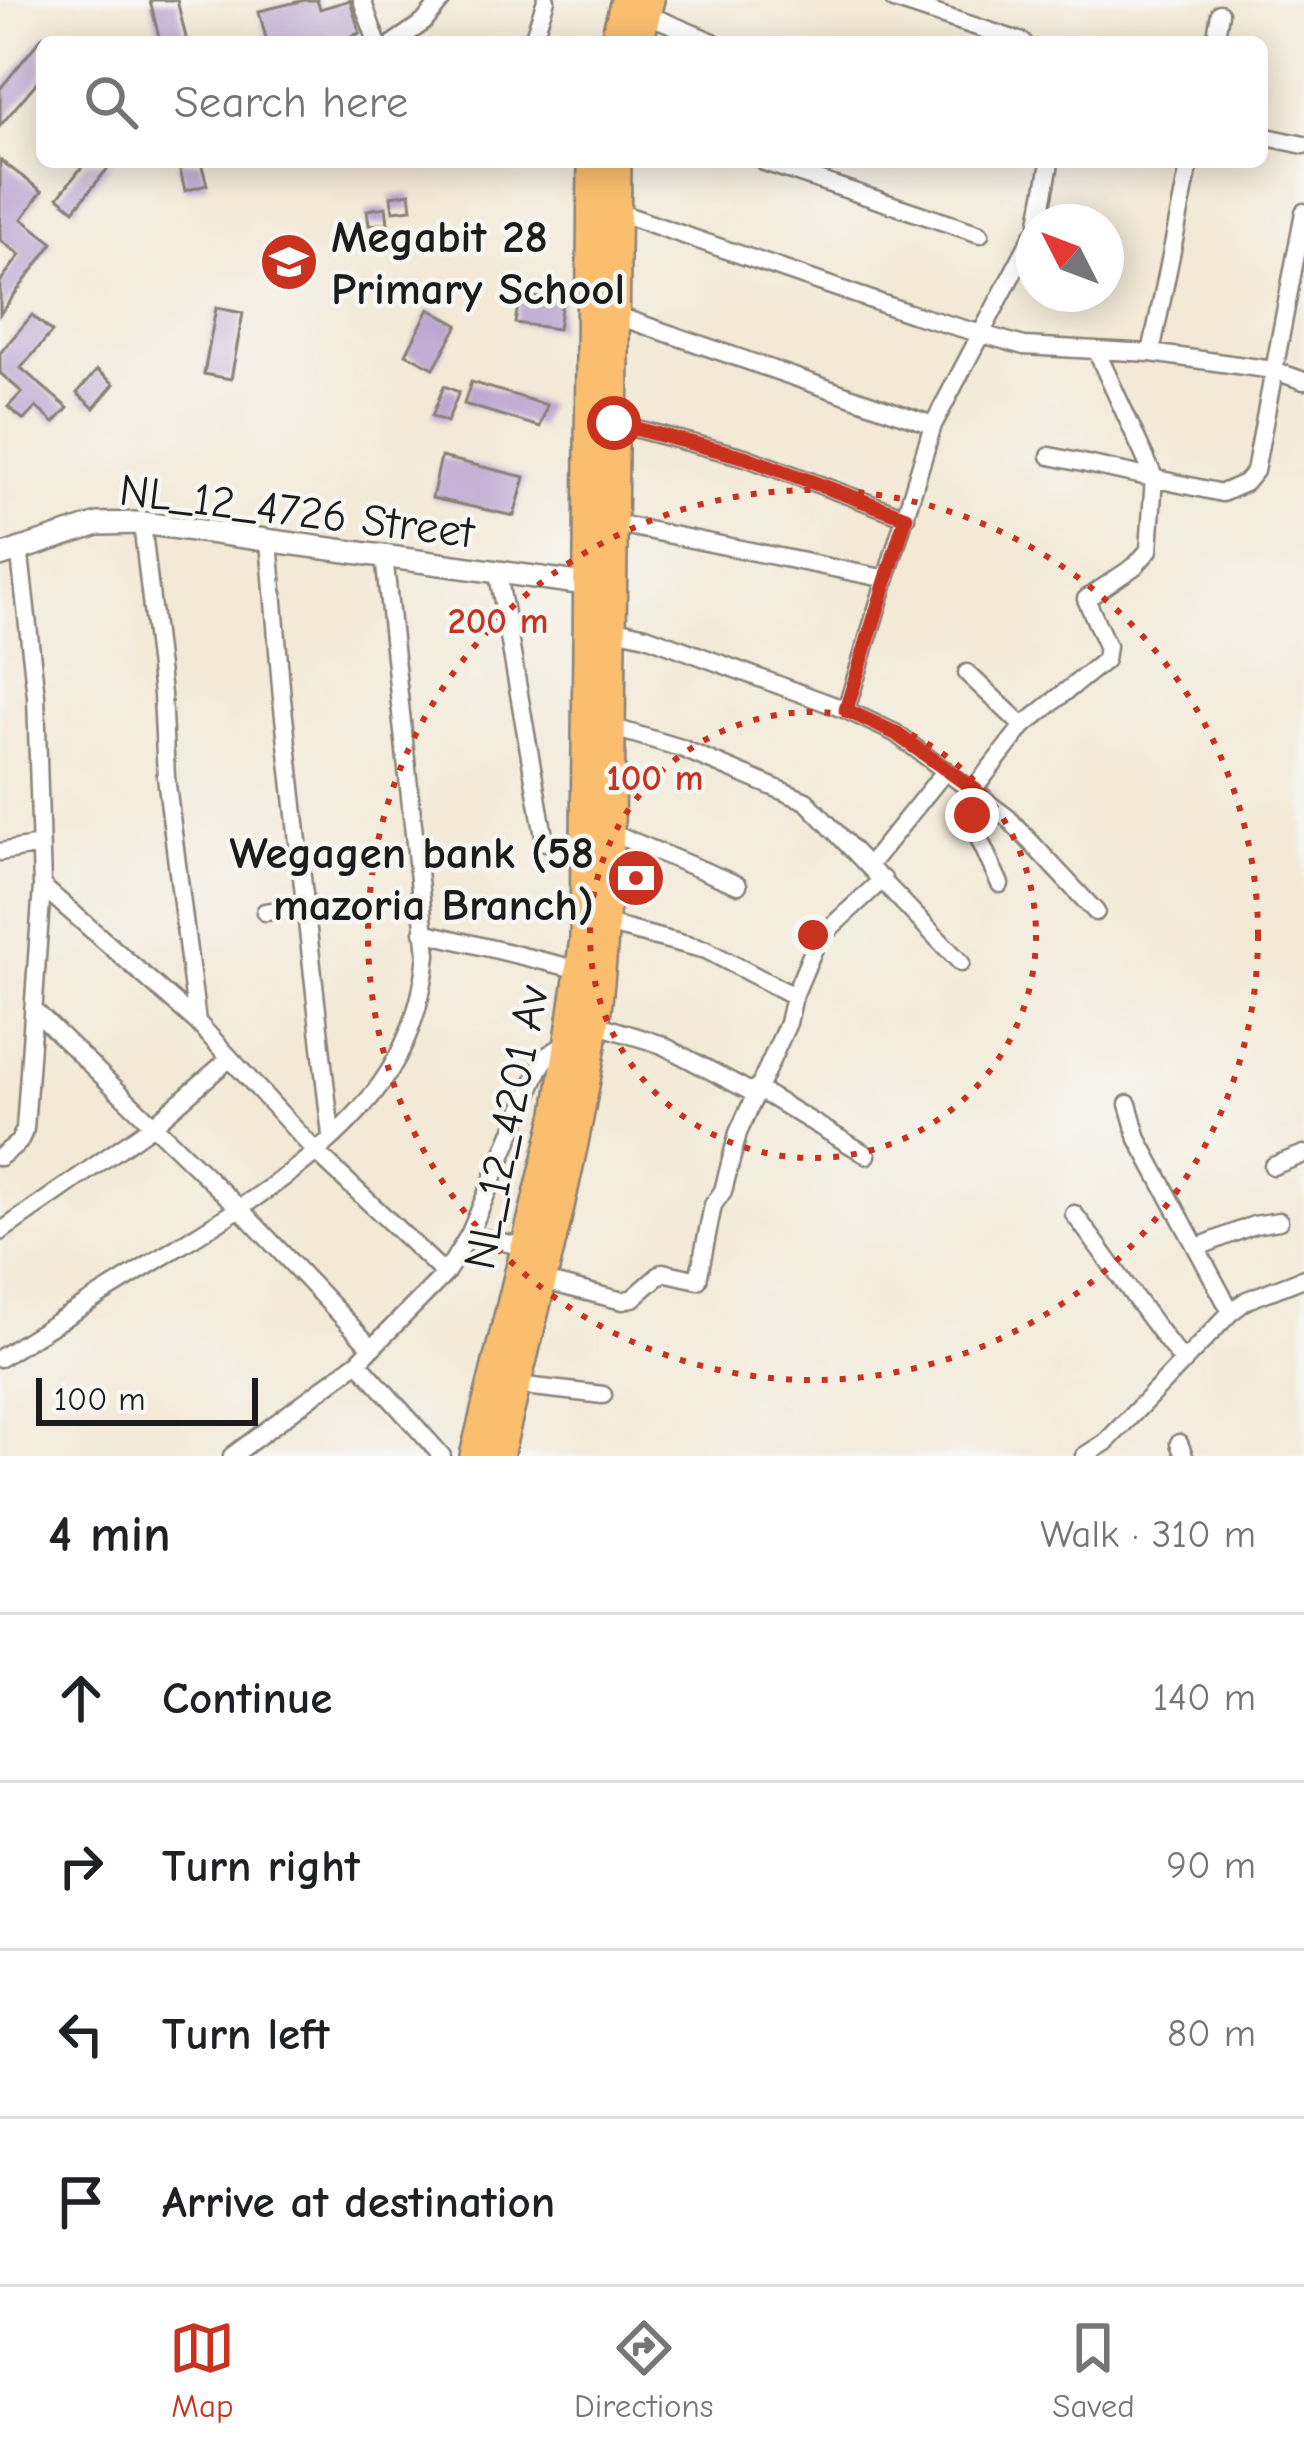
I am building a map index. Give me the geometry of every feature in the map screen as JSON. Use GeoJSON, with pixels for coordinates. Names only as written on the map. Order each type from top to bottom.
{"type":"FeatureCollection","features":[{"type":"Feature","properties":{"kind":"main road"},"geometry":{"type":"LineString","coordinates":[[618,36],[640,4]]}},
{"type":"Feature","properties":{"kind":"main road"},"geometry":{"type":"LineString","coordinates":[[639,36],[640,4]]}},
{"type":"Feature","properties":{"kind":"main road","name":"NL_12_4201 Av"},"geometry":{"type":"LineString","coordinates":[[474,1456],[558,1113],[580,970],[601,586],[592,168]]}},
{"type":"Feature","properties":{"kind":"main road","name":"NL_12_4201 Av"},"geometry":{"type":"LineString","coordinates":[[499,1456],[579,1113],[595,1024],[605,924],[611,628],[601,586],[613,523],[617,168]]}},
{"type":"Feature","properties":{"kind":"street"},"geometry":{"type":"LineString","coordinates":[[362,0],[375,36]]}},
{"type":"Feature","properties":{"kind":"street"},"geometry":{"type":"LineString","coordinates":[[404,36],[424,22],[442,0]]}},
{"type":"Feature","properties":{"kind":"street"},"geometry":{"type":"LineString","coordinates":[[534,36],[546,0]]}},
{"type":"Feature","properties":{"kind":"street"},"geometry":{"type":"LineString","coordinates":[[894,0],[1005,36]]}},
{"type":"Feature","properties":{"kind":"street"},"geometry":{"type":"LineString","coordinates":[[640,4],[701,36]]}},
{"type":"Feature","properties":{"kind":"street"},"geometry":{"type":"LineString","coordinates":[[1216,36],[1220,13]]}},
{"type":"Feature","properties":{"kind":"street"},"geometry":{"type":"LineString","coordinates":[[1268,137],[1304,145]]}},
{"type":"Feature","properties":{"kind":"street"},"geometry":{"type":"LineString","coordinates":[[782,168],[980,234]]}},
{"type":"Feature","properties":{"kind":"street"},"geometry":{"type":"LineString","coordinates":[[1043,204],[1050,168]]}},
{"type":"Feature","properties":{"kind":"street"},"geometry":{"type":"LineString","coordinates":[[1151,352],[1189,168]]}},
{"type":"Feature","properties":{"kind":"street"},"geometry":{"type":"LineString","coordinates":[[617,212],[1024,346],[1151,352],[1273,370],[1304,381]]}},
{"type":"Feature","properties":{"kind":"street"},"geometry":{"type":"LineString","coordinates":[[1050,457],[1222,494],[1245,483],[1255,471],[1300,253],[1304,212]]}},
{"type":"Feature","properties":{"kind":"street"},"geometry":{"type":"LineString","coordinates":[[846,710],[933,425],[1016,268]]}},
{"type":"Feature","properties":{"kind":"street"},"geometry":{"type":"LineString","coordinates":[[615,315],[933,425]]}},
{"type":"Feature","properties":{"kind":"street"},"geometry":{"type":"LineString","coordinates":[[1000,884],[971,821],[979,793],[1023,726],[1105,660],[1107,646],[1086,599],[1135,566],[1148,550],[1154,476],[1096,350]]}},
{"type":"Feature","properties":{"kind":"street"},"geometry":{"type":"LineString","coordinates":[[614,423],[745,457],[906,517]]}},
{"type":"Feature","properties":{"kind":"street"},"geometry":{"type":"LineString","coordinates":[[142,523],[162,694],[166,777],[197,1022]]}},
{"type":"Feature","properties":{"kind":"street","name":"NL_12_4726 Street"},"geometry":{"type":"LineString","coordinates":[[10,551],[98,524],[142,523],[601,586]]}},
{"type":"Feature","properties":{"kind":"street"},"geometry":{"type":"LineString","coordinates":[[613,523],[887,579]]}},
{"type":"Feature","properties":{"kind":"street"},"geometry":{"type":"LineString","coordinates":[[269,541],[331,1135]]}},
{"type":"Feature","properties":{"kind":"street"},"geometry":{"type":"LineString","coordinates":[[0,1157],[19,1142],[25,1129],[42,886],[36,696],[10,551]]}},
{"type":"Feature","properties":{"kind":"street"},"geometry":{"type":"LineString","coordinates":[[0,1358],[240,1209],[316,1152],[363,1106],[404,1046],[425,978],[427,953],[384,556]]}},
{"type":"Feature","properties":{"kind":"street"},"geometry":{"type":"LineString","coordinates":[[497,574],[545,842]]}},
{"type":"Feature","properties":{"kind":"street"},"geometry":{"type":"LineString","coordinates":[[611,628],[646,636],[846,710],[895,733],[979,793],[1096,912]]}},
{"type":"Feature","properties":{"kind":"street"},"geometry":{"type":"LineString","coordinates":[[967,673],[1023,726]]}},
{"type":"Feature","properties":{"kind":"street"},"geometry":{"type":"LineString","coordinates":[[611,727],[681,748],[789,791],[820,812],[961,962]]}},
{"type":"Feature","properties":{"kind":"street"},"geometry":{"type":"LineString","coordinates":[[869,864],[946,770]]}},
{"type":"Feature","properties":{"kind":"street"},"geometry":{"type":"LineString","coordinates":[[610,832],[738,884]]}},
{"type":"Feature","properties":{"kind":"street"},"geometry":{"type":"LineString","coordinates":[[0,851],[40,845]]}},
{"type":"Feature","properties":{"kind":"street"},"geometry":{"type":"LineString","coordinates":[[540,1280],[623,1301],[663,1272],[698,1280],[713,1205],[723,1191],[754,1090],[788,1023],[818,939],[883,879]]}},
{"type":"Feature","properties":{"kind":"street"},"geometry":{"type":"LineString","coordinates":[[42,886],[197,1022],[316,1152],[446,1274]]}},
{"type":"Feature","properties":{"kind":"street"},"geometry":{"type":"LineString","coordinates":[[265,912],[304,907]]}},
{"type":"Feature","properties":{"kind":"street"},"geometry":{"type":"LineString","coordinates":[[605,924],[706,950],[794,996]]}},
{"type":"Feature","properties":{"kind":"street"},"geometry":{"type":"LineString","coordinates":[[423,932],[580,970]]}},
{"type":"Feature","properties":{"kind":"street"},"geometry":{"type":"LineString","coordinates":[[33,1009],[240,1209],[373,1348]]}},
{"type":"Feature","properties":{"kind":"street"},"geometry":{"type":"LineString","coordinates":[[595,1024],[660,1044],[754,1090],[867,1155]]}},
{"type":"Feature","properties":{"kind":"street"},"geometry":{"type":"LineString","coordinates":[[232,1456],[358,1362],[446,1274],[469,1235],[538,1070],[548,1055],[568,1042]]}},
{"type":"Feature","properties":{"kind":"street"},"geometry":{"type":"LineString","coordinates":[[0,1232],[152,1126],[230,1058]]}},
{"type":"Feature","properties":{"kind":"street"},"geometry":{"type":"LineString","coordinates":[[1128,1104],[1138,1138],[1231,1312]]}},
{"type":"Feature","properties":{"kind":"street"},"geometry":{"type":"LineString","coordinates":[[1273,1166],[1304,1154]]}},
{"type":"Feature","properties":{"kind":"street"},"geometry":{"type":"LineString","coordinates":[[1074,1214],[1184,1362]]}},
{"type":"Feature","properties":{"kind":"street"},"geometry":{"type":"LineString","coordinates":[[1198,1247],[1279,1221]]}},
{"type":"Feature","properties":{"kind":"street"},"geometry":{"type":"LineString","coordinates":[[469,1235],[526,1247]]}},
{"type":"Feature","properties":{"kind":"street"},"geometry":{"type":"LineString","coordinates":[[1084,1456],[1106,1442],[1231,1312],[1247,1300],[1304,1278]]}},
{"type":"Feature","properties":{"kind":"street"},"geometry":{"type":"LineString","coordinates":[[358,1362],[442,1456]]}},
{"type":"Feature","properties":{"kind":"street"},"geometry":{"type":"LineString","coordinates":[[516,1384],[603,1395]]}},
{"type":"Feature","properties":{"kind":"building"},"geometry":{"type":"Polygon","coordinates":[[[150,0],[177,0],[186,36],[159,36],[150,0]]]}},
{"type":"Feature","properties":{"kind":"building"},"geometry":{"type":"Polygon","coordinates":[[[305,0],[317,0],[320,9],[350,0],[360,33],[265,36],[259,11],[305,0]]]}},
{"type":"Feature","properties":{"kind":"building"},"geometry":{"type":"Polygon","coordinates":[[[36,44],[36,83],[0,126],[0,89],[36,44]]]}},
{"type":"Feature","properties":{"kind":"building"},"geometry":{"type":"Polygon","coordinates":[[[0,160],[42,191],[22,219],[53,243],[0,314],[0,282],[20,255],[0,240],[0,160]]]}},
{"type":"Feature","properties":{"kind":"building"},"geometry":{"type":"Polygon","coordinates":[[[81,168],[108,168],[74,210],[58,197],[81,168]]]}},
{"type":"Feature","properties":{"kind":"building"},"geometry":{"type":"Polygon","coordinates":[[[179,168],[203,168],[207,185],[185,191],[179,168]]]}},
{"type":"Feature","properties":{"kind":"building"},"geometry":{"type":"Polygon","coordinates":[[[410,193],[412,209],[393,211],[391,196],[410,193]]]}},
{"type":"Feature","properties":{"kind":"building"},"geometry":{"type":"Polygon","coordinates":[[[386,207],[388,223],[369,225],[367,210],[386,207]]]}},
{"type":"Feature","properties":{"kind":"building"},"geometry":{"type":"Polygon","coordinates":[[[520,295],[562,301],[558,329],[515,323],[520,295]]]}},
{"type":"Feature","properties":{"kind":"building"},"geometry":{"type":"Polygon","coordinates":[[[216,308],[243,313],[231,379],[204,374],[216,308]]]}},
{"type":"Feature","properties":{"kind":"building"},"geometry":{"type":"Polygon","coordinates":[[[429,309],[458,325],[434,368],[406,354],[429,309]]]}},
{"type":"Feature","properties":{"kind":"building"},"geometry":{"type":"Polygon","coordinates":[[[32,315],[52,332],[21,368],[68,408],[54,423],[36,407],[24,420],[8,407],[22,392],[0,373],[0,353],[32,315]]]}},
{"type":"Feature","properties":{"kind":"building"},"geometry":{"type":"Polygon","coordinates":[[[97,370],[114,384],[94,408],[77,393],[97,370]]]}},
{"type":"Feature","properties":{"kind":"building"},"geometry":{"type":"Polygon","coordinates":[[[471,382],[547,405],[540,427],[464,404],[471,382]]]}},
{"type":"Feature","properties":{"kind":"building"},"geometry":{"type":"Polygon","coordinates":[[[444,386],[459,392],[447,422],[432,416],[444,386]]]}},
{"type":"Feature","properties":{"kind":"building"},"geometry":{"type":"Polygon","coordinates":[[[441,457],[525,477],[514,516],[432,498],[441,457]]]}},
{"type":"Feature","properties":{"kind":"place","name":"Megabit 28 Primary School"},"geometry":{"type":"Point","coordinates":[289,262]}},
{"type":"Feature","properties":{"kind":"place","name":"Wegagen bank (58 mazoria Branch)"},"geometry":{"type":"Point","coordinates":[636,878]}},
{"type":"Feature","properties":{"kind":"route"},"geometry":{"type":"LineString","coordinates":[[614,423],[745,457],[906,517],[846,710],[895,733],[974,789],[983,797],[972,815]]}}]}
